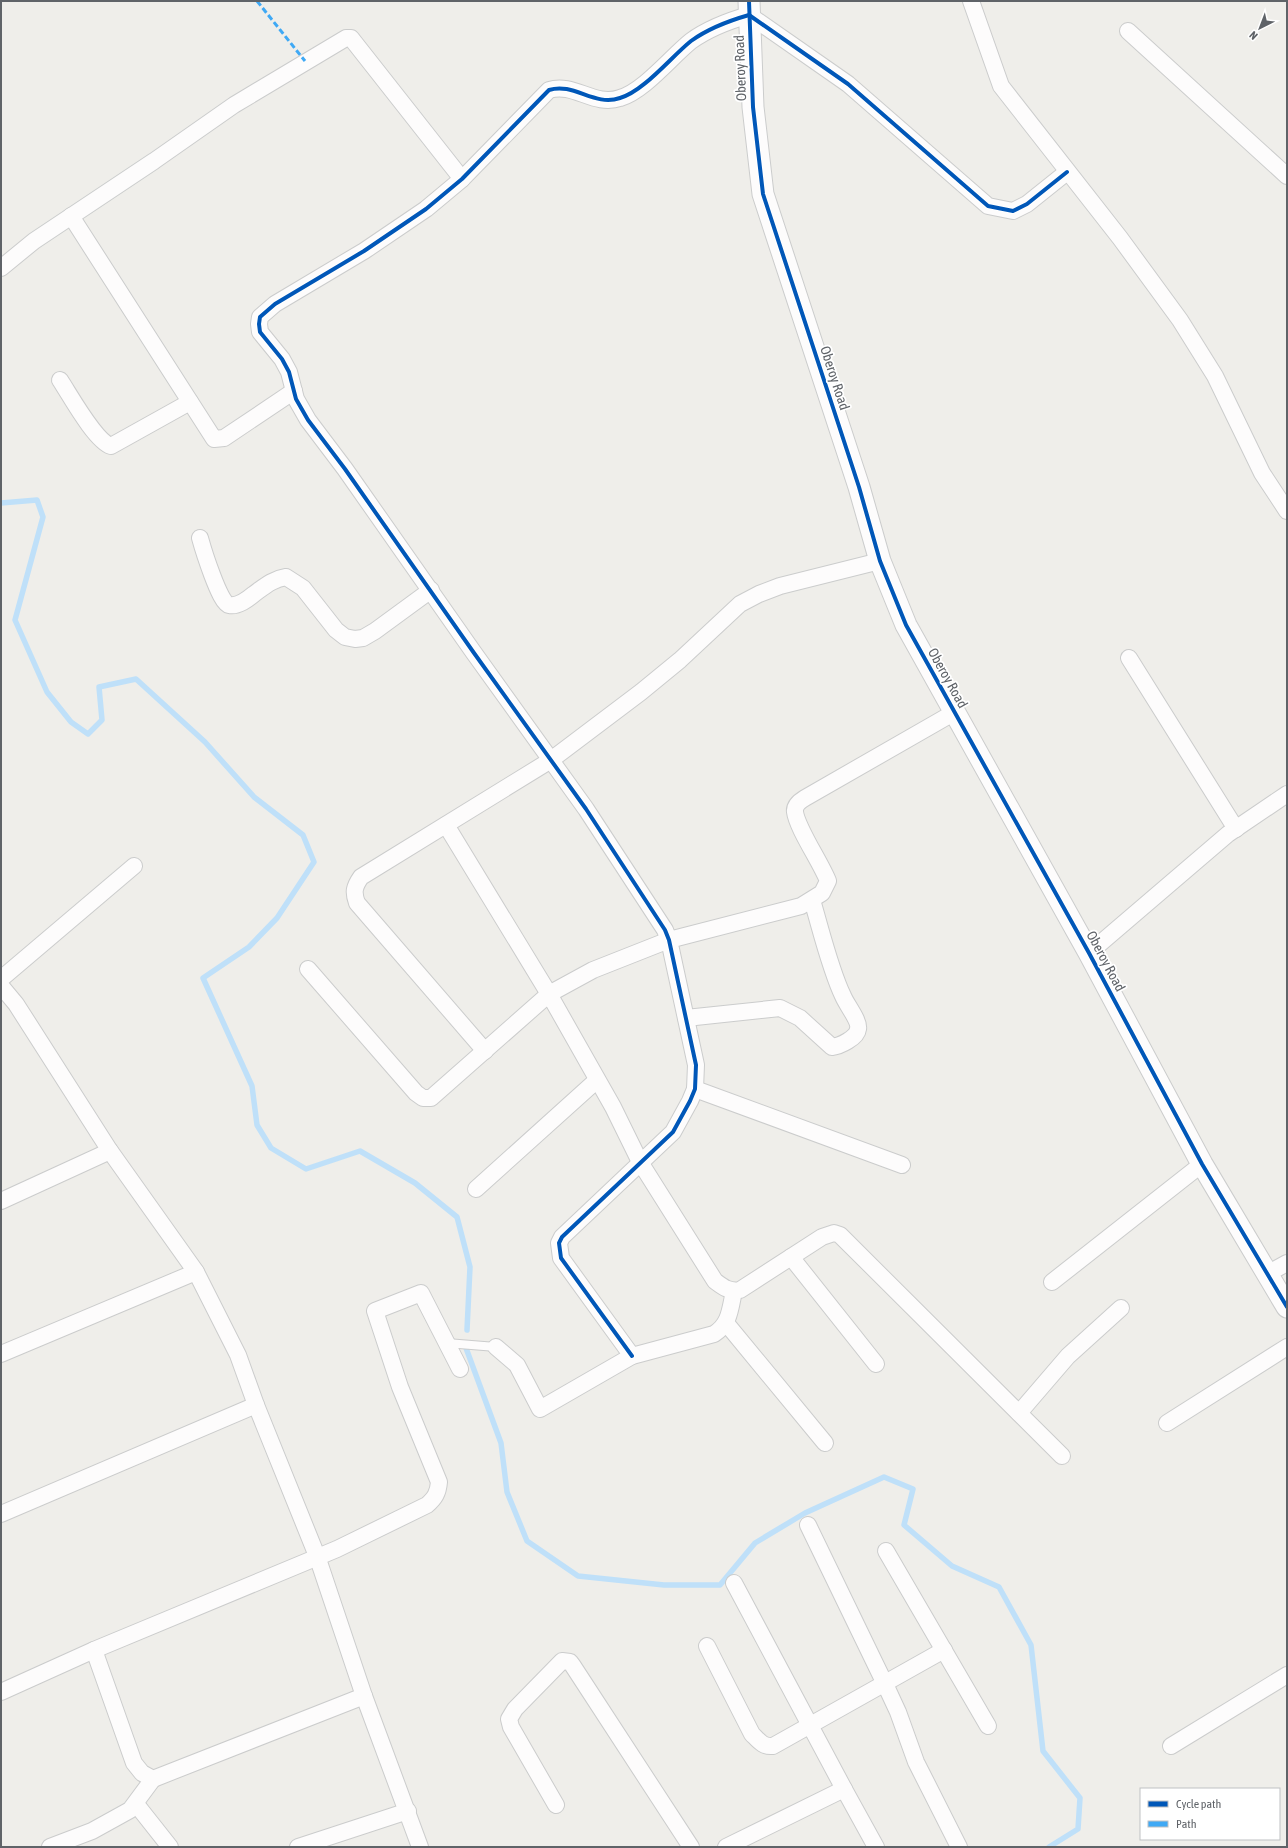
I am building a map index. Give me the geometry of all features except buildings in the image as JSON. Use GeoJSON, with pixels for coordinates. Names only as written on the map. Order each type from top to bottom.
{"type":"FeatureCollection","features":[{"type":"Feature","properties":{"kind":"street"},"geometry":{"type":"LineString","coordinates":[[971,1],[1001,86],[1125,245],[1198,347],[1215,376],[1252,455],[1287,511]]}},
{"type":"Feature","properties":{"kind":"street"},"geometry":{"type":"LineString","coordinates":[[632,1356],[561,1258],[559,1243],[562,1237],[673,1132],[695,1089],[696,1065],[669,940],[650,907],[551,760],[300,408],[294,391],[293,381],[282,359],[260,332],[260,316],[275,304],[364,250],[426,208],[462,179],[549,90],[559,87],[570,88],[594,99],[608,100],[620,98],[636,89],[691,41],[749,8],[848,84],[988,206],[1013,211],[1027,204],[1067,172]]}},
{"type":"Feature","properties":{"kind":"street","name":"Oberoy Road"},"geometry":{"type":"LineString","coordinates":[[749,8],[753,107],[763,194],[859,487],[880,561],[906,624],[1089,953],[1202,1164],[1287,1307]]}},
{"type":"Feature","properties":{"kind":"street"},"geometry":{"type":"LineString","coordinates":[[1128,32],[1287,176]]}},
{"type":"Feature","properties":{"kind":"street"},"geometry":{"type":"LineString","coordinates":[[1,268],[34,241],[154,161],[234,105],[346,38],[352,38],[360,47],[462,179]]}},
{"type":"Feature","properties":{"kind":"street"},"geometry":{"type":"LineString","coordinates":[[71,216],[211,435],[217,440],[224,438],[294,391]]}},
{"type":"Feature","properties":{"kind":"street"},"geometry":{"type":"LineString","coordinates":[[60,380],[95,432],[106,444],[111,446],[190,402]]}},
{"type":"Feature","properties":{"kind":"street"},"geometry":{"type":"LineString","coordinates":[[200,538],[218,589],[226,604],[230,605],[240,603],[276,579],[286,577],[295,581],[303,588],[336,630],[346,637],[355,639],[363,638],[431,590]]}},
{"type":"Feature","properties":{"kind":"street"},"geometry":{"type":"LineString","coordinates":[[485,1051],[357,903],[354,895],[355,886],[361,877],[551,760],[647,687],[740,604],[759,594],[780,586],[880,561]]}},
{"type":"Feature","properties":{"kind":"street"},"geometry":{"type":"LineString","coordinates":[[1129,658],[1236,829]]}},
{"type":"Feature","properties":{"kind":"street"},"geometry":{"type":"LineString","coordinates":[[308,969],[416,1093],[423,1098],[431,1098],[548,994],[593,970],[669,940],[801,906],[812,900],[822,892],[828,881],[802,830],[795,812],[796,806],[806,798],[954,712]]}},
{"type":"Feature","properties":{"kind":"street"},"geometry":{"type":"LineString","coordinates":[[1089,953],[1236,829],[1287,794]]}},
{"type":"Feature","properties":{"kind":"street"},"geometry":{"type":"LineString","coordinates":[[446,825],[548,994],[597,1080],[640,1162],[715,1281],[724,1288],[734,1291],[740,1290],[822,1237],[834,1233],[840,1235],[1062,1456]]}},
{"type":"Feature","properties":{"kind":"street"},"geometry":{"type":"LineString","coordinates":[[1,979],[134,866]]}},
{"type":"Feature","properties":{"kind":"street"},"geometry":{"type":"LineString","coordinates":[[686,1018],[780,1008],[800,1018],[832,1047],[838,1046],[854,1036],[858,1030],[858,1025],[842,996],[812,900]]}},
{"type":"Feature","properties":{"kind":"street"},"geometry":{"type":"LineString","coordinates":[[1,986],[16,1004],[110,1151],[196,1272],[238,1355],[256,1405],[317,1556],[364,1696],[408,1811],[420,1847]]}},
{"type":"Feature","properties":{"kind":"street"},"geometry":{"type":"LineString","coordinates":[[476,1189],[597,1080]]}},
{"type":"Feature","properties":{"kind":"street"},"geometry":{"type":"LineString","coordinates":[[695,1089],[902,1165]]}},
{"type":"Feature","properties":{"kind":"street"},"geometry":{"type":"LineString","coordinates":[[1,1202],[110,1151]]}},
{"type":"Feature","properties":{"kind":"street"},"geometry":{"type":"LineString","coordinates":[[1052,1282],[1202,1164]]}},
{"type":"Feature","properties":{"kind":"street"},"geometry":{"type":"LineString","coordinates":[[791,1257],[876,1364]]}},
{"type":"Feature","properties":{"kind":"street"},"geometry":{"type":"LineString","coordinates":[[1268,1274],[1287,1263]]}},
{"type":"Feature","properties":{"kind":"street"},"geometry":{"type":"LineString","coordinates":[[1,1354],[196,1272]]}},
{"type":"Feature","properties":{"kind":"street"},"geometry":{"type":"LineString","coordinates":[[496,1347],[517,1365],[540,1409],[632,1356],[714,1334],[722,1329],[726,1323],[734,1291]]}},
{"type":"Feature","properties":{"kind":"street"},"geometry":{"type":"LineString","coordinates":[[1,1692],[94,1650],[384,1527],[427,1505],[438,1493],[439,1482],[400,1386],[375,1311],[421,1293],[460,1370]]}},
{"type":"Feature","properties":{"kind":"street"},"geometry":{"type":"LineString","coordinates":[[1019,1413],[1068,1356],[1121,1308]]}},
{"type":"Feature","properties":{"kind":"street"},"geometry":{"type":"LineString","coordinates":[[726,1323],[825,1443]]}},
{"type":"Feature","properties":{"kind":"street"},"geometry":{"type":"LineString","coordinates":[[1167,1423],[1287,1346]]}},
{"type":"Feature","properties":{"kind":"street"},"geometry":{"type":"LineString","coordinates":[[1,1514],[256,1405]]}},
{"type":"Feature","properties":{"kind":"street"},"geometry":{"type":"LineString","coordinates":[[808,1525],[898,1712],[916,1762],[959,1847]]}},
{"type":"Feature","properties":{"kind":"street"},"geometry":{"type":"LineString","coordinates":[[886,1551],[988,1726]]}},
{"type":"Feature","properties":{"kind":"street"},"geometry":{"type":"LineString","coordinates":[[734,1582],[876,1847]]}},
{"type":"Feature","properties":{"kind":"street"},"geometry":{"type":"LineString","coordinates":[[707,1646],[752,1734],[760,1743],[767,1746],[773,1746],[811,1726],[944,1650]]}},
{"type":"Feature","properties":{"kind":"street"},"geometry":{"type":"LineString","coordinates":[[94,1650],[134,1763],[142,1773],[154,1779]]}},
{"type":"Feature","properties":{"kind":"street"},"geometry":{"type":"LineString","coordinates":[[556,1805],[511,1727],[509,1719],[515,1709],[562,1661],[570,1662],[574,1666],[691,1847]]}},
{"type":"Feature","properties":{"kind":"street"},"geometry":{"type":"LineString","coordinates":[[1171,1746],[1287,1675]]}},
{"type":"Feature","properties":{"kind":"street"},"geometry":{"type":"LineString","coordinates":[[50,1847],[92,1831],[130,1810],[154,1779],[364,1696]]}},
{"type":"Feature","properties":{"kind":"street"},"geometry":{"type":"LineString","coordinates":[[726,1847],[844,1789]]}},
{"type":"Feature","properties":{"kind":"street"},"geometry":{"type":"LineString","coordinates":[[136,1804],[170,1847]]}},
{"type":"Feature","properties":{"kind":"street"},"geometry":{"type":"LineString","coordinates":[[298,1847],[408,1811]]}},
{"type":"Feature","properties":{"kind":"lane"},"geometry":{"type":"LineString","coordinates":[[447,1343],[496,1347]]}},
{"type":"Feature","properties":{"kind":"waterway"},"geometry":{"type":"LineString","coordinates":[[1,503],[37,500],[43,517],[15,620],[47,692],[71,722],[88,734],[102,720],[99,687],[136,679],[205,742],[254,797],[303,835],[314,862],[277,918],[249,947],[203,978],[252,1086],[257,1125],[271,1148],[306,1169],[360,1151],[415,1183],[457,1217],[470,1267],[467,1330]]}},
{"type":"Feature","properties":{"kind":"waterway"},"geometry":{"type":"LineString","coordinates":[[466,1348],[501,1443],[507,1492],[527,1541],[578,1576],[664,1585],[720,1585],[755,1543],[805,1513],[884,1477],[913,1489],[904,1525],[952,1566],[999,1587],[1031,1645],[1043,1751],[1080,1798],[1078,1829],[1049,1847]]}},
{"type":"Feature","properties":{"kind":"marked path"},"geometry":{"type":"LineString","coordinates":[[257,1],[305,61]]}},
{"type":"Feature","properties":{"kind":"cycle path"},"geometry":{"type":"LineString","coordinates":[[749,1],[753,107],[763,194],[859,487],[880,561],[906,625],[1089,953],[1202,1164],[1287,1307]]}},
{"type":"Feature","properties":{"kind":"cycle path"},"geometry":{"type":"LineString","coordinates":[[632,1356],[561,1258],[559,1243],[562,1237],[673,1132],[695,1089],[696,1065],[669,940],[665,930],[586,809],[345,469],[308,420],[296,399],[289,372],[282,359],[260,332],[260,317],[275,304],[364,251],[426,209],[462,179],[549,90],[558,88],[567,89],[601,99],[611,100],[620,98],[629,94],[648,81],[698,36],[719,25],[749,15],[848,84],[988,206],[1013,211],[1027,204],[1067,172]]}}]}
